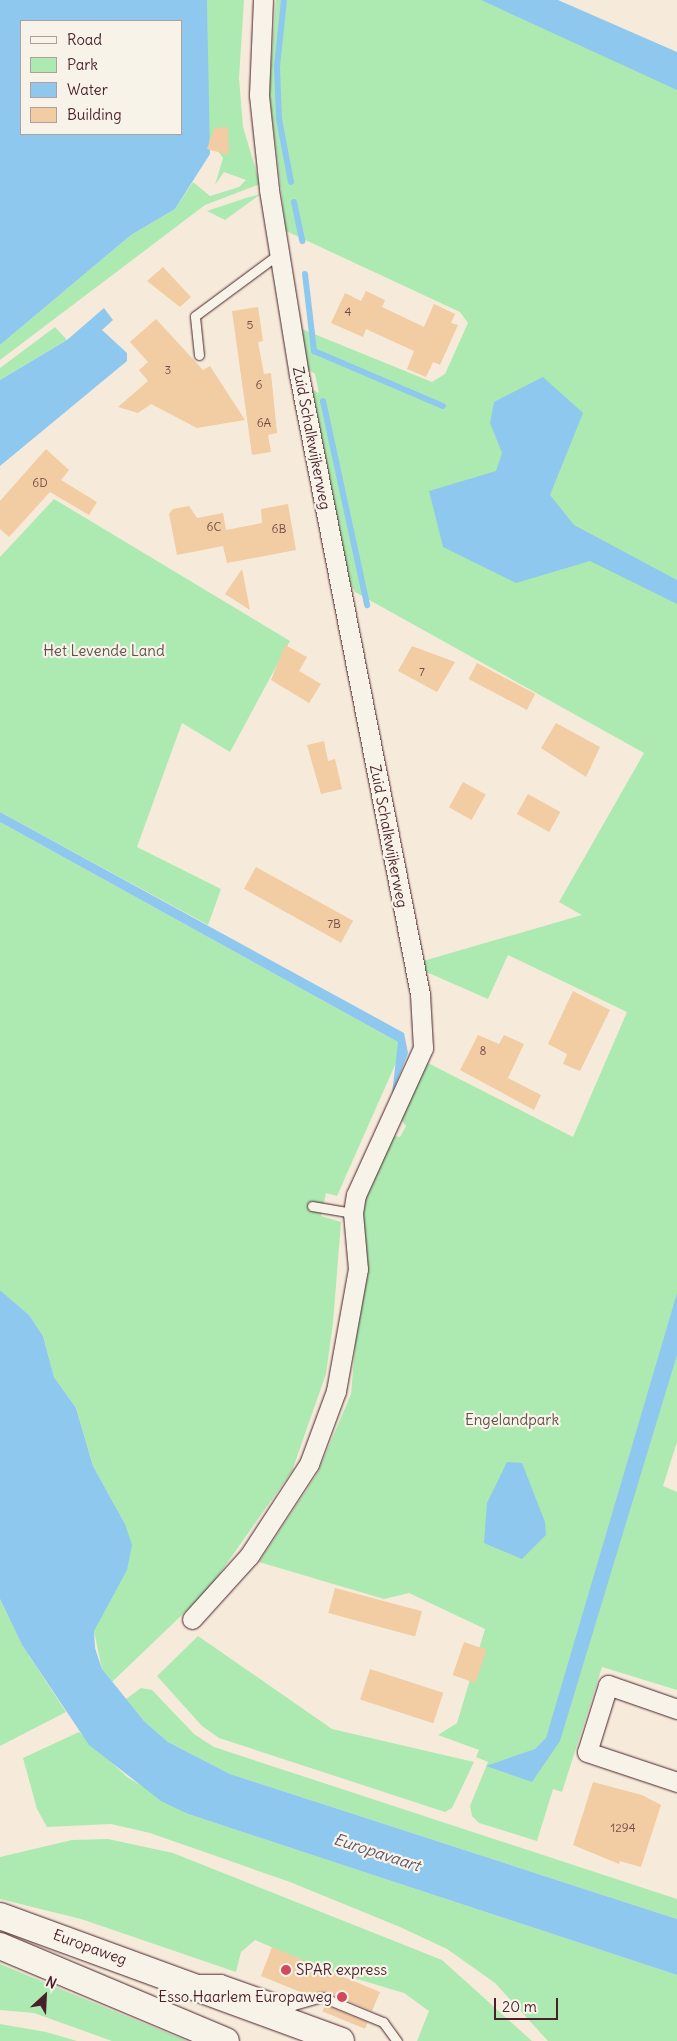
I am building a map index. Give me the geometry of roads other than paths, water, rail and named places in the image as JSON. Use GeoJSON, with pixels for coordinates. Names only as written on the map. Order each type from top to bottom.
{"type":"FeatureCollection","features":[{"type":"Feature","properties":{"kind":"main road","name":"Europaweg"},"geometry":{"type":"LineString","coordinates":[[0,1916],[179,1979],[341,2041]]}},
{"type":"Feature","properties":{"kind":"main road"},"geometry":{"type":"LineString","coordinates":[[0,1946],[226,2041]]}},
{"type":"Feature","properties":{"kind":"street","name":"Zuid Schalkwijkerweg"},"geometry":{"type":"LineString","coordinates":[[192,1619],[249,1556],[309,1464],[336,1391],[358,1269],[352,1213],[386,1123],[423,1048],[423,1008],[299,375],[280,253],[258,96],[263,0]]}},
{"type":"Feature","properties":{"kind":"street"},"geometry":{"type":"LineString","coordinates":[[677,1710],[608,1685],[586,1752],[677,1782]]}},
{"type":"Feature","properties":{"kind":"lane"},"geometry":{"type":"LineString","coordinates":[[199,355],[195,316],[280,253]]}},
{"type":"Feature","properties":{"kind":"lane"},"geometry":{"type":"LineString","coordinates":[[312,1206],[352,1213]]}},
{"type":"Feature","properties":{"kind":"lane","name":"Europaweg"},"geometry":{"type":"LineString","coordinates":[[179,1979],[221,1979],[294,2005],[322,1997],[383,2022],[396,2041]]}},
{"type":"Feature","properties":{"kind":"water"},"geometry":{"type":"Polygon","coordinates":[[[0,0],[207,0],[210,154],[175,209],[131,235],[0,345],[0,0]]]}},
{"type":"Feature","properties":{"kind":"water"},"geometry":{"type":"Polygon","coordinates":[[[481,0],[558,0],[677,52],[677,90],[481,0]]]}},
{"type":"Feature","properties":{"kind":"water"},"geometry":{"type":"Polygon","coordinates":[[[104,308],[113,320],[102,330],[127,353],[127,361],[0,466],[0,380],[67,340],[104,308]]]}},
{"type":"Feature","properties":{"kind":"water"},"geometry":{"type":"Polygon","coordinates":[[[543,377],[583,413],[550,495],[574,525],[677,580],[677,604],[590,561],[516,583],[443,547],[429,491],[496,471],[502,453],[490,423],[494,402],[543,377]]]}},
{"type":"Feature","properties":{"kind":"water"},"geometry":{"type":"Polygon","coordinates":[[[0,812],[404,1033],[408,1053],[392,1094],[398,1042],[0,822],[0,812]]]}},
{"type":"Feature","properties":{"kind":"water","name":"Europavaart"},"geometry":{"type":"Polygon","coordinates":[[[0,1290],[29,1315],[43,1336],[54,1377],[76,1408],[93,1466],[125,1524],[132,1545],[127,1570],[94,1631],[95,1648],[102,1669],[144,1721],[168,1742],[230,1774],[677,1919],[677,1975],[188,1814],[161,1801],[89,1745],[22,1645],[0,1599],[0,1290]]]}},
{"type":"Feature","properties":{"kind":"water"},"geometry":{"type":"Polygon","coordinates":[[[677,1293],[677,1355],[560,1741],[532,1782],[486,1766],[535,1749],[546,1738],[677,1293]]]}},
{"type":"Feature","properties":{"kind":"water"},"geometry":{"type":"Polygon","coordinates":[[[507,1462],[522,1463],[545,1522],[546,1535],[522,1559],[484,1543],[487,1503],[507,1462]]]}},
{"type":"Feature","properties":{"kind":"waterway"},"geometry":{"type":"LineString","coordinates":[[284,0],[277,67],[279,119],[291,182]]}},
{"type":"Feature","properties":{"kind":"waterway"},"geometry":{"type":"LineString","coordinates":[[294,202],[302,241]]}},
{"type":"Feature","properties":{"kind":"waterway"},"geometry":{"type":"LineString","coordinates":[[305,274],[314,351],[443,406]]}},
{"type":"Feature","properties":{"kind":"waterway"},"geometry":{"type":"LineString","coordinates":[[323,401],[367,605]]}},
{"type":"Feature","properties":{"kind":"place","name":"SPAR express"},"geometry":{"type":"Point","coordinates":[286,1970]}},
{"type":"Feature","properties":{"kind":"place","name":"Esso Haarlem Europaweg"},"geometry":{"type":"Point","coordinates":[342,1997]}},
{"type":"Feature","properties":{"kind":"park label","name":"Het Levende Land"},"geometry":{"type":"Point","coordinates":[104,651]}},
{"type":"Feature","properties":{"kind":"park label","name":"Engelandpark"},"geometry":{"type":"Point","coordinates":[512,1420]}}]}
